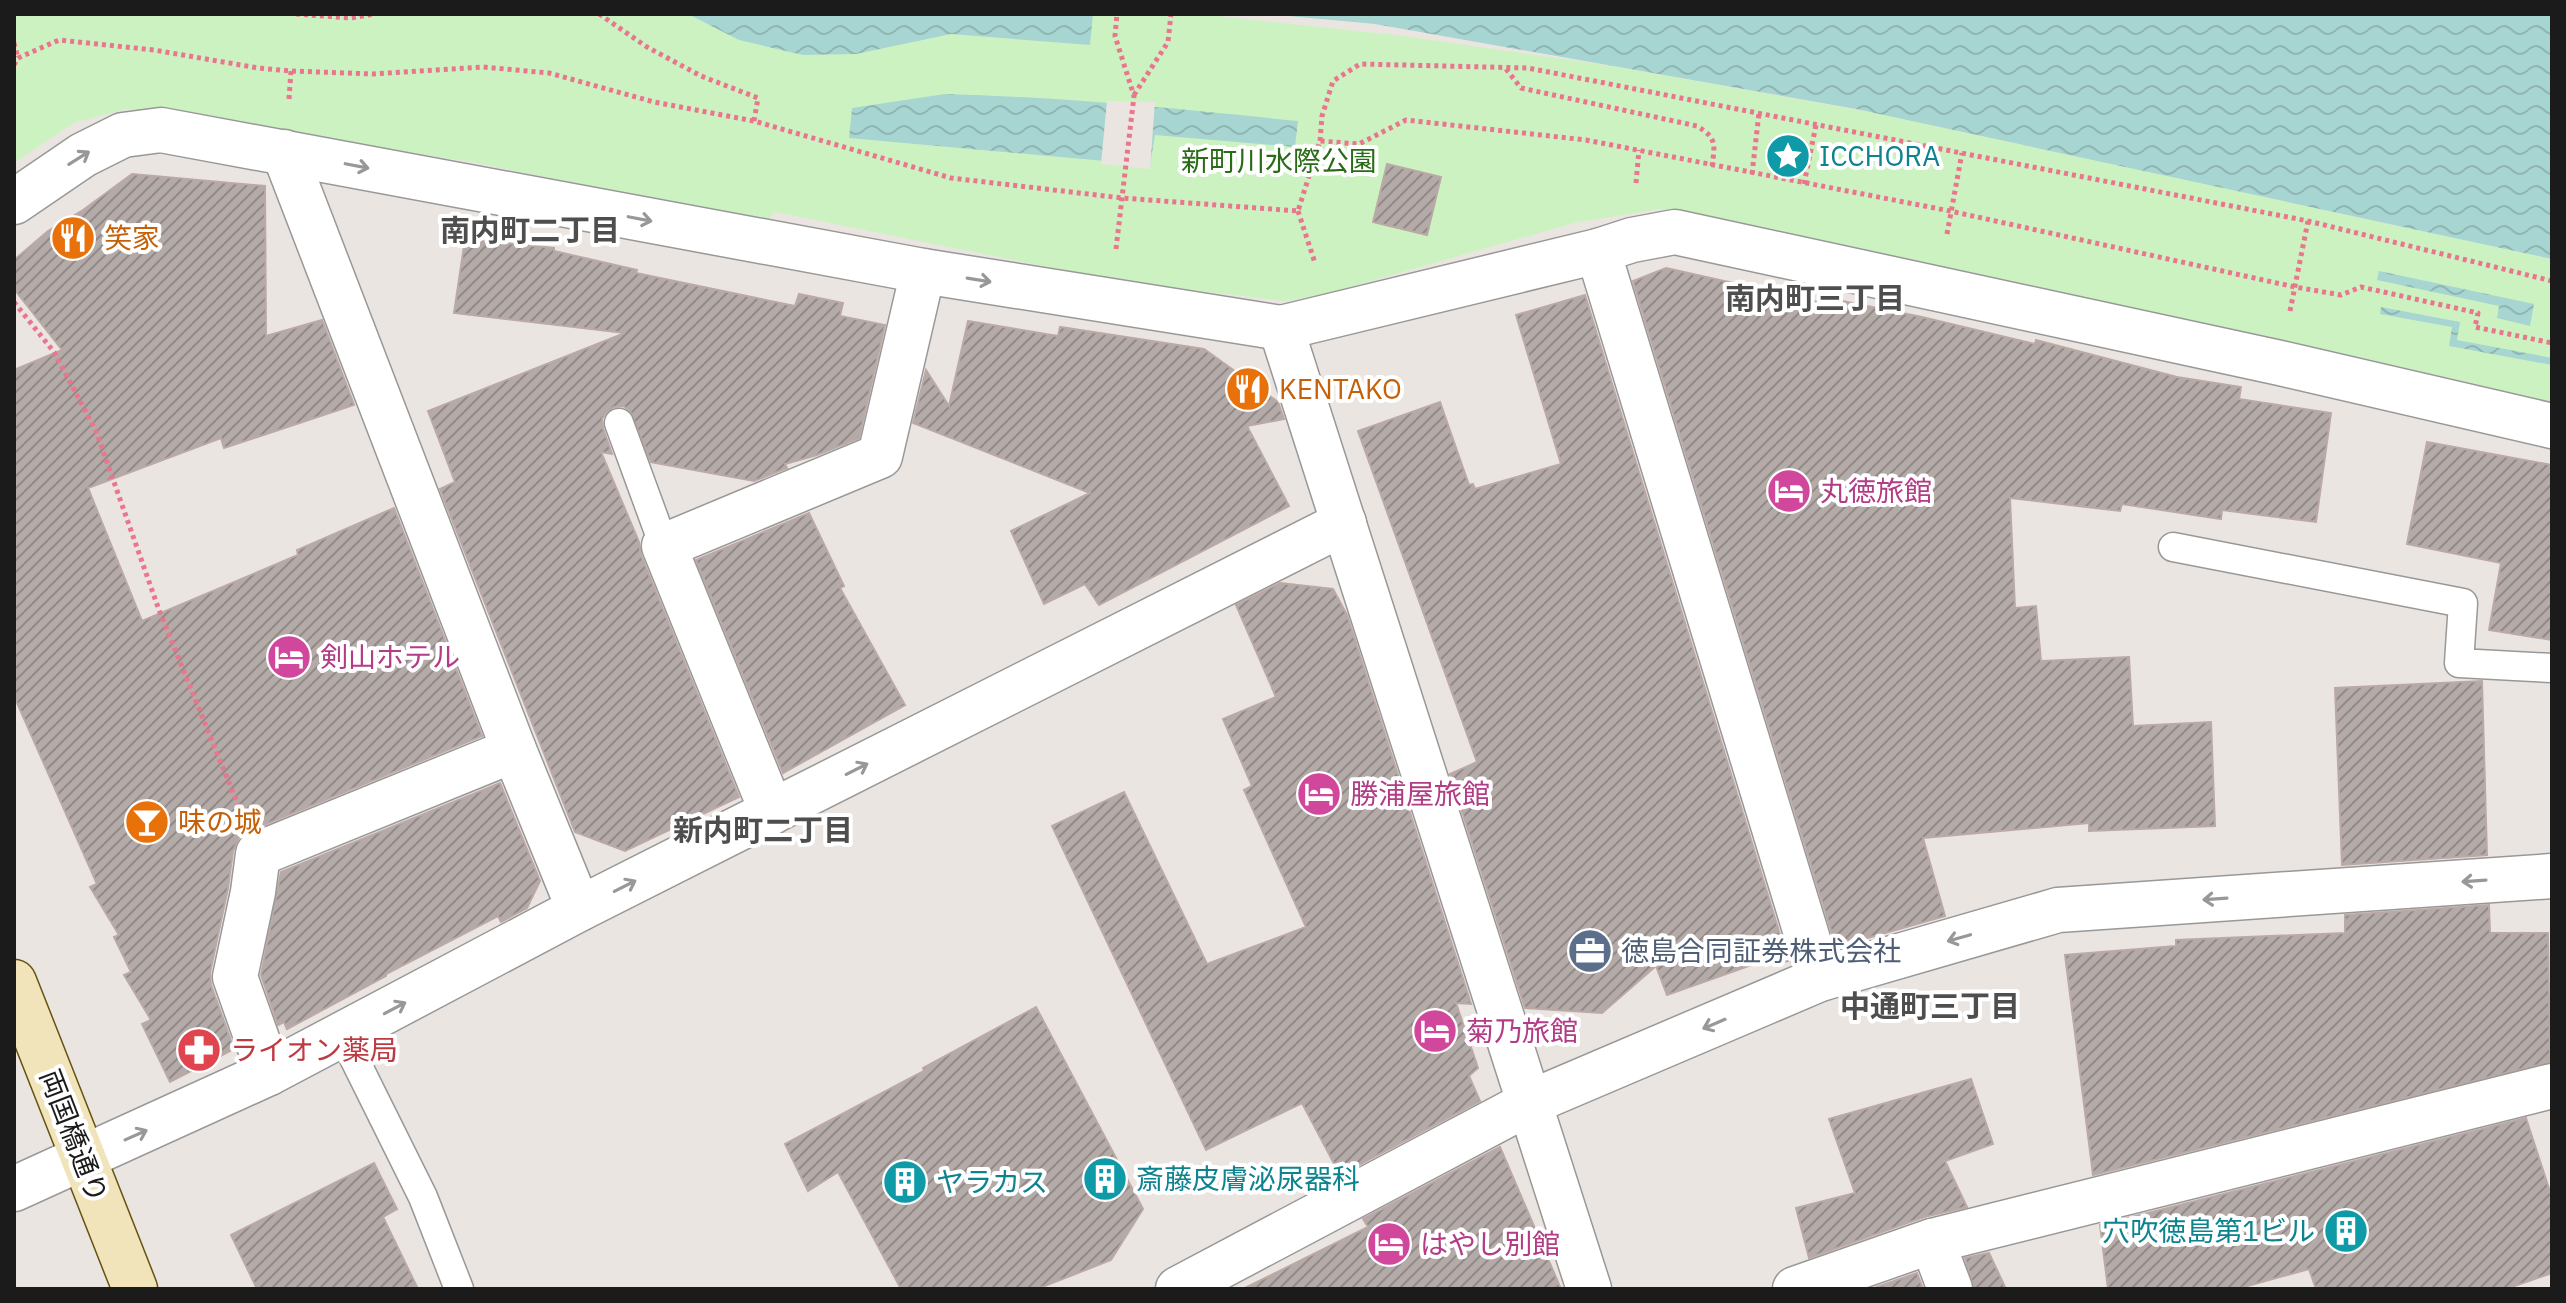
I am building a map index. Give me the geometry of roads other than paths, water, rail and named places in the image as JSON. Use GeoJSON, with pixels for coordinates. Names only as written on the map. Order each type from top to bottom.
{"type":"FeatureCollection","features":[{"type":"Feature","properties":{"kind":"street"},"geometry":{"type":"LineString","coordinates":[[14,202],[83,155],[123,135],[161,130],[923,271],[1281,328],[1598,251],[1632,240],[1675,232],[2280,363],[2552,426]]}},
{"type":"Feature","properties":{"kind":"street"},"geometry":{"type":"LineString","coordinates":[[284,152],[514,750],[579,909]]}},
{"type":"Feature","properties":{"kind":"street"},"geometry":{"type":"LineString","coordinates":[[1598,251],[1820,979]]}},
{"type":"Feature","properties":{"kind":"street"},"geometry":{"type":"LineString","coordinates":[[772,812],[664,546],[880,456],[923,271]]}},
{"type":"Feature","properties":{"kind":"street"},"geometry":{"type":"LineString","coordinates":[[1281,328],[1585,1287]]}},
{"type":"Feature","properties":{"kind":"street"},"geometry":{"type":"LineString","coordinates":[[14,1189],[343,1036],[579,909],[1344,523]]}},
{"type":"Feature","properties":{"kind":"street"},"geometry":{"type":"LineString","coordinates":[[269,1073],[235,977],[258,854],[514,750]]}},
{"type":"Feature","properties":{"kind":"street"},"geometry":{"type":"LineString","coordinates":[[1178,1289],[1529,1103],[1820,979],[2058,910],[2552,876]]}},
{"type":"Feature","properties":{"kind":"street","name":"両国橋通り"},"geometry":{"type":"LineString","coordinates":[[14,982],[135,1289]]}},
{"type":"Feature","properties":{"kind":"street"},"geometry":{"type":"LineString","coordinates":[[1795,1289],[1932,1241],[2552,1086]]}},
{"type":"Feature","properties":{"kind":"street"},"geometry":{"type":"LineString","coordinates":[[1932,1241],[1950,1289]]}},
{"type":"Feature","properties":{"kind":"lane"},"geometry":{"type":"LineString","coordinates":[[619,423],[664,546]]}},
{"type":"Feature","properties":{"kind":"lane"},"geometry":{"type":"LineString","coordinates":[[2173,547],[2463,603],[2459,663],[2552,668]]}},
{"type":"Feature","properties":{"kind":"lane"},"geometry":{"type":"LineString","coordinates":[[343,1036],[423,1197],[459,1289]]}},
{"type":"Feature","properties":{"kind":"water"},"geometry":{"type":"Polygon","coordinates":[[[688,14],[1093,14],[1090,45],[951,34],[856,54],[803,55],[739,40],[688,14]]]}},
{"type":"Feature","properties":{"kind":"water"},"geometry":{"type":"Polygon","coordinates":[[[1267,14],[2552,14],[2552,259],[1856,109],[1375,24],[1267,14]]]}},
{"type":"Feature","properties":{"kind":"water"},"geometry":{"type":"Polygon","coordinates":[[[945,94],[1078,101],[1298,121],[1295,147],[1155,135],[1150,165],[849,138],[852,108],[945,94]]]}},
{"type":"Feature","properties":{"kind":"water"},"geometry":{"type":"Polygon","coordinates":[[[2379,271],[2534,304],[2530,326],[2497,318],[2499,306],[2377,280],[2379,271]]]}},
{"type":"Feature","properties":{"kind":"water"},"geometry":{"type":"Polygon","coordinates":[[[2381,307],[2460,322],[2457,340],[2552,358],[2552,365],[2449,346],[2452,327],[2380,314],[2381,307]]]}},
{"type":"Feature","properties":{"kind":"place","name":"ICCHORA"},"geometry":{"type":"Point","coordinates":[1788,156]}},
{"type":"Feature","properties":{"kind":"place","name":"笑家"},"geometry":{"type":"Point","coordinates":[73,238]}},
{"type":"Feature","properties":{"kind":"place","name":"KENTAKO"},"geometry":{"type":"Point","coordinates":[1248,389]}},
{"type":"Feature","properties":{"kind":"place","name":"丸徳旅館"},"geometry":{"type":"Point","coordinates":[1789,491]}},
{"type":"Feature","properties":{"kind":"place","name":"剣山ホテル"},"geometry":{"type":"Point","coordinates":[289,657]}},
{"type":"Feature","properties":{"kind":"place","name":"勝浦屋旅館"},"geometry":{"type":"Point","coordinates":[1319,794]}},
{"type":"Feature","properties":{"kind":"place","name":"味の城"},"geometry":{"type":"Point","coordinates":[147,822]}},
{"type":"Feature","properties":{"kind":"place","name":"徳島合同証券株式会社"},"geometry":{"type":"Point","coordinates":[1590,951]}},
{"type":"Feature","properties":{"kind":"place","name":"菊乃旅館"},"geometry":{"type":"Point","coordinates":[1435,1031]}},
{"type":"Feature","properties":{"kind":"place","name":"ライオン薬局"},"geometry":{"type":"Point","coordinates":[199,1050]}},
{"type":"Feature","properties":{"kind":"place","name":"斎藤皮膚泌尿器科"},"geometry":{"type":"Point","coordinates":[1105,1179]}},
{"type":"Feature","properties":{"kind":"place","name":"ヤラカス"},"geometry":{"type":"Point","coordinates":[905,1182]}},
{"type":"Feature","properties":{"kind":"place","name":"穴吹徳島第1ビル"},"geometry":{"type":"Point","coordinates":[2346,1231]}},
{"type":"Feature","properties":{"kind":"place","name":"はやし別館"},"geometry":{"type":"Point","coordinates":[1389,1244]}},
{"type":"Feature","properties":{"kind":"district","name":"南内町二丁目"},"geometry":{"type":"Point","coordinates":[530,231]}},
{"type":"Feature","properties":{"kind":"district","name":"南内町三丁目"},"geometry":{"type":"Point","coordinates":[1815,299]}},
{"type":"Feature","properties":{"kind":"district","name":"新内町二丁目"},"geometry":{"type":"Point","coordinates":[763,831]}},
{"type":"Feature","properties":{"kind":"district","name":"中通町三丁目"},"geometry":{"type":"Point","coordinates":[1930,1007]}},
{"type":"Feature","properties":{"kind":"park label","name":"新町川水際公園"},"geometry":{"type":"Point","coordinates":[1279,161]}}]}
